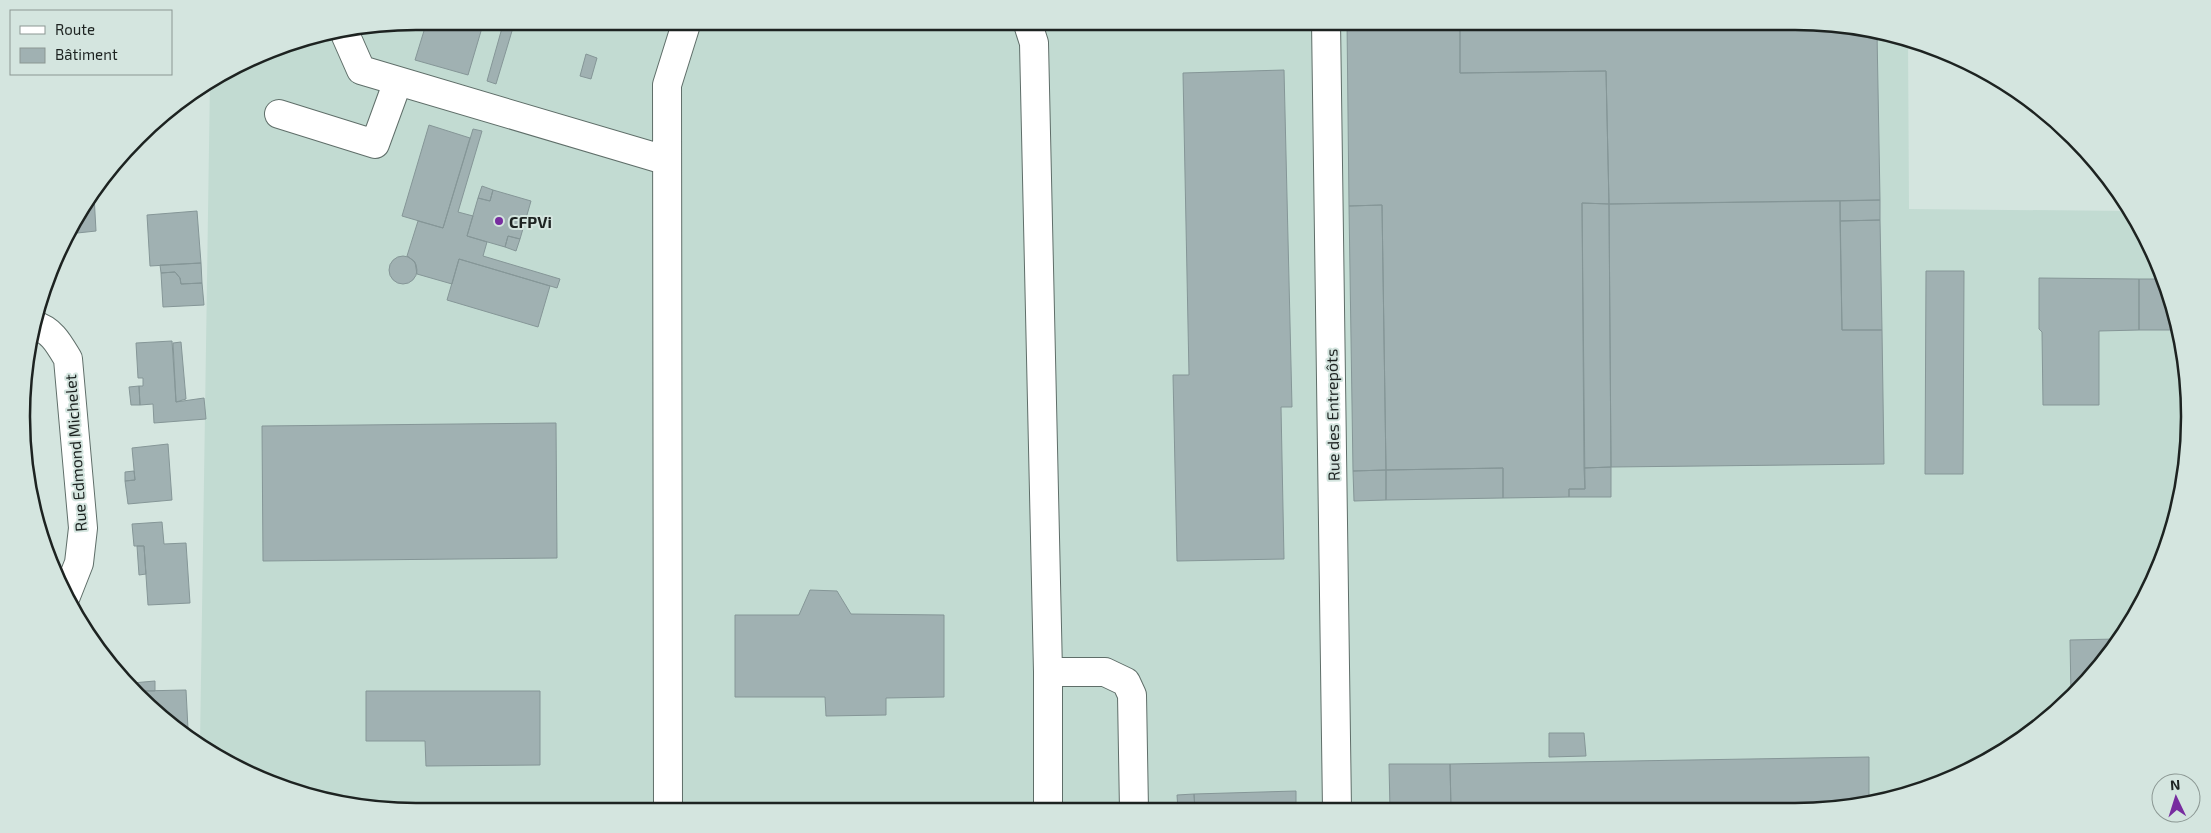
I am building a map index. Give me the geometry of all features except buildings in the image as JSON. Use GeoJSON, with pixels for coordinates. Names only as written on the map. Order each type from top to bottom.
{"type":"FeatureCollection","features":[{"type":"Feature","properties":{"kind":"street"},"geometry":{"type":"LineString","coordinates":[[668,803],[665,160],[667,85],[684,30]]}},
{"type":"Feature","properties":{"kind":"street"},"geometry":{"type":"LineString","coordinates":[[1030,30],[1034,43],[1048,672],[1048,803]]}},
{"type":"Feature","properties":{"kind":"street","name":"Rue des Entrepôts"},"geometry":{"type":"LineString","coordinates":[[1326,30],[1338,803]]}},
{"type":"Feature","properties":{"kind":"street"},"geometry":{"type":"LineString","coordinates":[[346,36],[362,70],[665,160]]}},
{"type":"Feature","properties":{"kind":"street"},"geometry":{"type":"LineString","coordinates":[[279,114],[375,144],[398,81]]}},
{"type":"Feature","properties":{"kind":"street","name":"Rue Edmond Michelet"},"geometry":{"type":"LineString","coordinates":[[40,327],[58,340],[68,359],[83,528],[79,563],[70,586]]}},
{"type":"Feature","properties":{"kind":"street"},"geometry":{"type":"LineString","coordinates":[[1048,672],[1105,672],[1126,682],[1132,695],[1134,803]]}},
{"type":"Feature","properties":{"kind":"shaded area"},"geometry":{"type":"Polygon","coordinates":[[[416,30],[1794,30],[1845,33],[1870,37],[1908,47],[1909,209],[2122,211],[2152,269],[2168,316],[2174,341],[2178,366],[2181,416],[2178,467],[2174,492],[2168,517],[2152,564],[2129,610],[2116,631],[2101,652],[2068,690],[2030,723],[2009,738],[1988,751],[1942,774],[1895,790],[1870,796],[1845,800],[1794,803],[416,803],[366,800],[316,790],[269,774],[223,751],[200,737],[210,90],[269,59],[316,43],[341,37],[366,33],[416,30]]]}},
{"type":"Feature","properties":{"kind":"place","name":"CFPVi"},"geometry":{"type":"Point","coordinates":[499,221]}}]}
